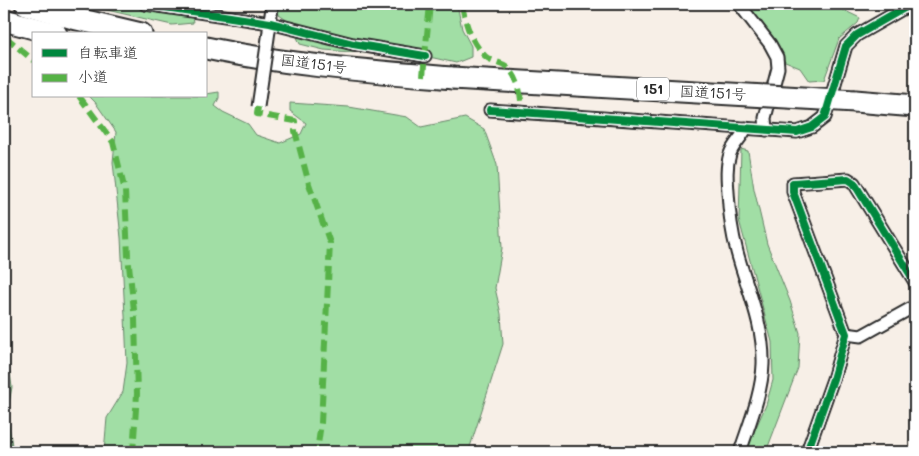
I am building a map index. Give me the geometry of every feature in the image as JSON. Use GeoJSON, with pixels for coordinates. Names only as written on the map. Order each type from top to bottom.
{"type":"FeatureCollection","features":[{"type":"Feature","properties":{"kind":"highway"},"geometry":{"type":"LineString","coordinates":[[26,4],[73,18],[132,32]]}},
{"type":"Feature","properties":{"kind":"highway"},"geometry":{"type":"LineString","coordinates":[[4,20],[49,32]]}},
{"type":"Feature","properties":{"kind":"highway","name":"国道151号"},"geometry":{"type":"LineString","coordinates":[[208,48],[239,55],[325,67],[452,78],[915,106]]}},
{"type":"Feature","properties":{"kind":"highway","name":"国道151号"},"geometry":{"type":"LineString","coordinates":[[208,62],[324,76],[452,78]]}},
{"type":"Feature","properties":{"kind":"street"},"geometry":{"type":"LineString","coordinates":[[145,4],[425,56]]}},
{"type":"Feature","properties":{"kind":"street"},"geometry":{"type":"LineString","coordinates":[[739,4],[770,44],[777,57],[778,68],[765,118],[766,130]]}},
{"type":"Feature","properties":{"kind":"street"},"geometry":{"type":"LineString","coordinates":[[490,110],[797,132],[812,127],[825,117],[846,46],[856,35],[911,4]]}},
{"type":"Feature","properties":{"kind":"street"},"geometry":{"type":"LineString","coordinates":[[258,107],[272,7]]}},
{"type":"Feature","properties":{"kind":"street"},"geometry":{"type":"LineString","coordinates":[[740,452],[760,388],[763,364],[762,342],[757,312],[737,252],[730,215],[727,171],[729,155],[732,148],[744,134],[746,128]]}},
{"type":"Feature","properties":{"kind":"street"},"geometry":{"type":"LineString","coordinates":[[807,452],[833,379],[846,334],[793,192],[793,183],[848,179],[854,183],[915,282]]}},
{"type":"Feature","properties":{"kind":"street"},"geometry":{"type":"LineString","coordinates":[[846,334],[861,336],[915,306]]}},
{"type":"Feature","properties":{"kind":"green space"},"geometry":{"type":"Polygon","coordinates":[[[81,4],[189,4],[191,5],[193,23],[172,25],[81,4]]]}},
{"type":"Feature","properties":{"kind":"green space"},"geometry":{"type":"Polygon","coordinates":[[[276,4],[457,4],[462,29],[471,46],[471,57],[456,63],[434,58],[324,50],[300,44],[291,23],[279,15],[276,4]]]}},
{"type":"Feature","properties":{"kind":"green space"},"geometry":{"type":"Polygon","coordinates":[[[742,4],[831,4],[860,18],[858,23],[839,39],[824,80],[809,81],[800,68],[785,62],[742,4]]]}},
{"type":"Feature","properties":{"kind":"green space"},"geometry":{"type":"Polygon","coordinates":[[[219,92],[219,98],[215,106],[248,124],[256,135],[280,143],[301,134],[306,123],[290,111],[290,103],[349,107],[407,117],[421,127],[465,118],[484,129],[497,165],[502,248],[495,288],[501,314],[503,344],[470,452],[104,452],[107,418],[123,392],[127,363],[121,238],[113,162],[116,132],[91,98],[208,98],[208,94],[219,92]]]}},
{"type":"Feature","properties":{"kind":"green space"},"geometry":{"type":"Polygon","coordinates":[[[741,149],[748,151],[754,189],[767,244],[790,301],[800,333],[798,368],[766,452],[745,452],[766,405],[773,380],[772,342],[739,220],[741,149]]]}},
{"type":"Feature","properties":{"kind":"green space"},"geometry":{"type":"Polygon","coordinates":[[[4,335],[12,387],[7,413],[13,452],[4,452],[4,335]]]}},
{"type":"Feature","properties":{"kind":"marked path"},"geometry":{"type":"LineString","coordinates":[[269,4],[272,7]]}},
{"type":"Feature","properties":{"kind":"marked path"},"geometry":{"type":"LineString","coordinates":[[423,76],[430,4]]}},
{"type":"Feature","properties":{"kind":"marked path"},"geometry":{"type":"LineString","coordinates":[[462,4],[469,32],[480,51],[487,58],[506,66],[517,81],[522,113]]}},
{"type":"Feature","properties":{"kind":"marked path"},"geometry":{"type":"LineString","coordinates":[[4,38],[8,39],[32,59]]}},
{"type":"Feature","properties":{"kind":"marked path"},"geometry":{"type":"LineString","coordinates":[[80,98],[113,142],[125,191],[128,256],[135,319],[137,394],[133,452]]}},
{"type":"Feature","properties":{"kind":"marked path"},"geometry":{"type":"LineString","coordinates":[[258,107],[257,114],[295,121],[295,131],[309,184],[330,243],[321,423],[317,452]]}},
{"type":"Feature","properties":{"kind":"cycle path"},"geometry":{"type":"LineString","coordinates":[[145,4],[270,23],[353,44],[425,56]]}},
{"type":"Feature","properties":{"kind":"cycle path"},"geometry":{"type":"LineString","coordinates":[[490,110],[797,132],[812,127],[825,117],[846,46],[857,35],[911,4]]}},
{"type":"Feature","properties":{"kind":"cycle path"},"geometry":{"type":"LineString","coordinates":[[807,452],[833,379],[846,334],[793,192],[793,183],[848,179],[854,183],[915,282]]}}]}
